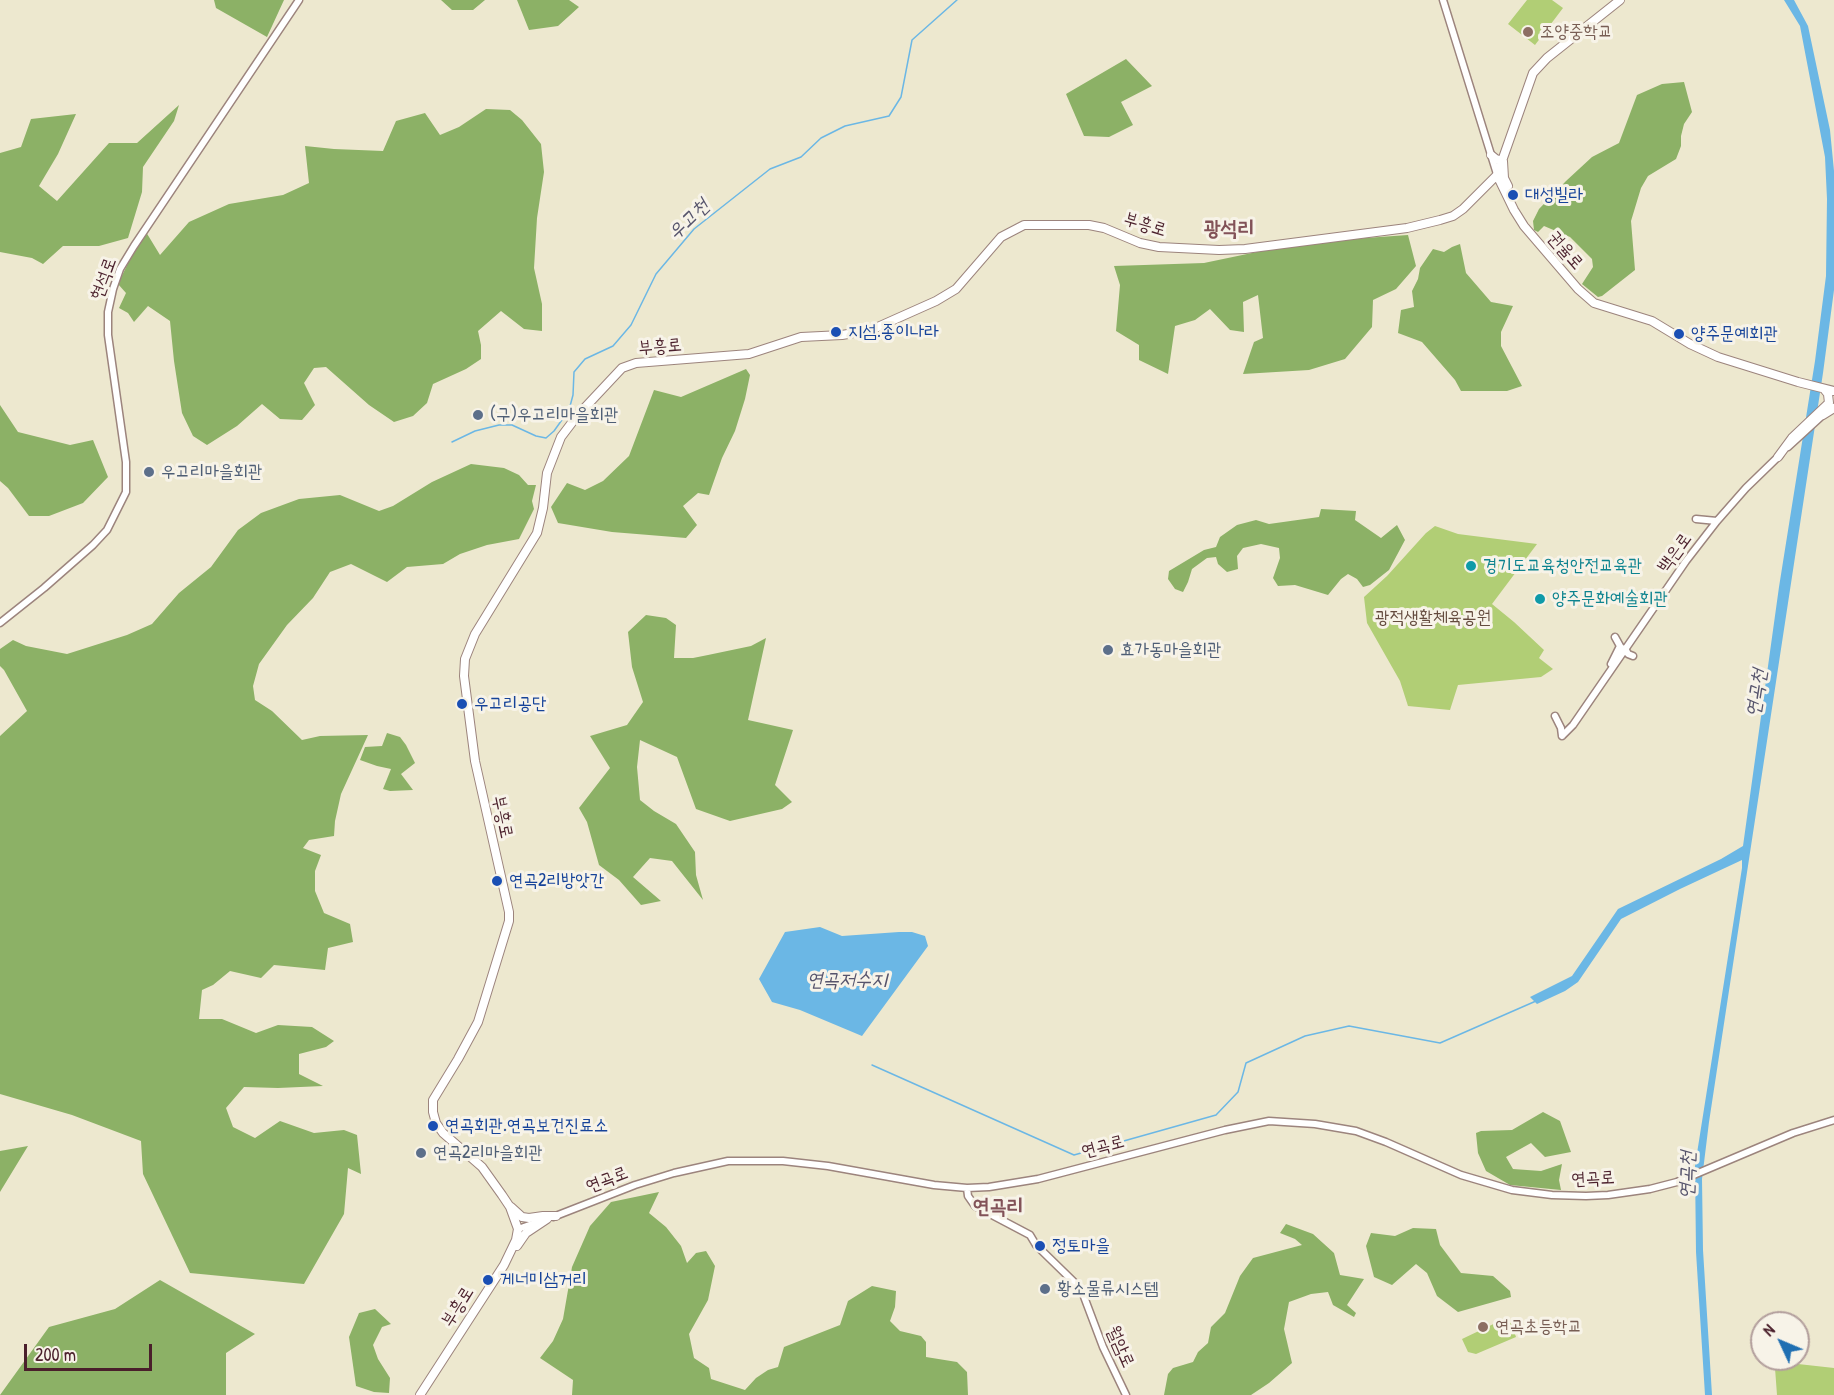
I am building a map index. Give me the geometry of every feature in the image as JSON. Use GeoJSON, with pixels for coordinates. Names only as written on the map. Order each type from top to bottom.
{"type":"FeatureCollection","features":[{"type":"Feature","properties":{"kind":"main road","name":"부흥로"},"geometry":{"type":"LineString","coordinates":[[420,1395],[504,1265],[516,1240],[518,1229],[510,1207],[482,1167],[443,1133],[436,1123],[433,1112],[433,1100],[478,1022],[509,921],[509,912],[475,761],[464,676],[465,658],[475,634],[537,533],[543,508],[547,473],[561,437],[577,416],[622,368],[636,363],[749,354],[801,337],[842,335],[871,330],[936,301],[956,289],[1001,237],[1024,225],[1089,225],[1104,228],[1140,243],[1174,249],[1245,249],[1407,228],[1453,216],[1497,175],[1533,73],[1547,58],[1620,0]]}},
{"type":"Feature","properties":{"kind":"main road"},"geometry":{"type":"LineString","coordinates":[[1491,155],[1503,160],[1504,178],[1510,193],[1510,202]]}},
{"type":"Feature","properties":{"kind":"main road","name":"권율로"},"geometry":{"type":"LineString","coordinates":[[1497,175],[1510,202],[1529,232],[1578,289],[1594,303],[1652,321],[1710,354],[1829,389]]}},
{"type":"Feature","properties":{"kind":"main road"},"geometry":{"type":"LineString","coordinates":[[1476,197],[1491,188],[1500,188],[1505,191]]}},
{"type":"Feature","properties":{"kind":"main road"},"geometry":{"type":"LineString","coordinates":[[1820,416],[1830,399],[1829,389]]}},
{"type":"Feature","properties":{"kind":"main road"},"geometry":{"type":"LineString","coordinates":[[1778,457],[1793,440],[1834,407]]}},
{"type":"Feature","properties":{"kind":"main road"},"geometry":{"type":"LineString","coordinates":[[510,1207],[517,1214],[528,1218],[543,1215],[556,1216]]}},
{"type":"Feature","properties":{"kind":"main road"},"geometry":{"type":"LineString","coordinates":[[504,1265],[526,1233],[547,1219]]}},
{"type":"Feature","properties":{"kind":"street","name":"현석로"},"geometry":{"type":"LineString","coordinates":[[0,623],[93,545],[103,534],[126,492],[126,462],[108,335],[108,312],[120,269],[299,0]]}},
{"type":"Feature","properties":{"kind":"street","name":"권율로"},"geometry":{"type":"LineString","coordinates":[[1443,0],[1497,175]]}},
{"type":"Feature","properties":{"kind":"street","name":"백은로"},"geometry":{"type":"LineString","coordinates":[[1555,716],[1562,736],[1573,725],[1686,561],[1746,488],[1778,457]]}},
{"type":"Feature","properties":{"kind":"street"},"geometry":{"type":"LineString","coordinates":[[1696,519],[1717,521]]}},
{"type":"Feature","properties":{"kind":"street"},"geometry":{"type":"LineString","coordinates":[[1601,683],[1620,646],[1616,638],[1627,646],[1628,654],[1633,656]]}},
{"type":"Feature","properties":{"kind":"street","name":"연곡로"},"geometry":{"type":"LineString","coordinates":[[518,1229],[635,1185],[674,1173],[728,1161],[783,1161],[828,1166],[934,1185],[967,1188],[1009,1185],[1216,1132],[1269,1121],[1315,1124],[1356,1131],[1470,1178],[1526,1193],[1608,1195],[1650,1189],[1677,1182],[1793,1133],[1834,1120]]}},
{"type":"Feature","properties":{"kind":"street","name":"월암로"},"geometry":{"type":"LineString","coordinates":[[967,1188],[968,1196],[975,1206],[1030,1235],[1036,1245],[1077,1285],[1083,1294],[1103,1347],[1126,1395]]}},
{"type":"Feature","properties":{"kind":"green space"},"geometry":{"type":"Polygon","coordinates":[[[214,0],[284,0],[267,37],[216,8],[214,0]]]}},
{"type":"Feature","properties":{"kind":"green space"},"geometry":{"type":"Polygon","coordinates":[[[441,0],[485,0],[473,10],[452,10],[441,0]]]}},
{"type":"Feature","properties":{"kind":"green space"},"geometry":{"type":"Polygon","coordinates":[[[517,0],[569,0],[579,7],[558,26],[529,30],[517,0]]]}},
{"type":"Feature","properties":{"kind":"green space"},"geometry":{"type":"Polygon","coordinates":[[[1527,0],[1552,0],[1563,8],[1535,45],[1508,24],[1527,0]]]}},
{"type":"Feature","properties":{"kind":"green space"},"geometry":{"type":"Polygon","coordinates":[[[1126,59],[1152,86],[1121,102],[1133,125],[1109,137],[1084,136],[1066,94],[1126,59]]]}},
{"type":"Feature","properties":{"kind":"green space"},"geometry":{"type":"Polygon","coordinates":[[[1684,82],[1692,112],[1684,124],[1681,146],[1676,159],[1648,176],[1641,188],[1631,221],[1635,270],[1598,297],[1582,284],[1593,267],[1592,259],[1570,237],[1544,226],[1538,232],[1534,230],[1533,221],[1539,209],[1592,157],[1619,143],[1637,95],[1662,84],[1684,82]]]}},
{"type":"Feature","properties":{"kind":"green space"},"geometry":{"type":"Polygon","coordinates":[[[179,105],[174,121],[143,167],[142,192],[128,238],[99,246],[63,246],[43,264],[32,258],[0,252],[0,153],[21,147],[31,119],[76,114],[58,154],[39,186],[57,201],[109,143],[137,143],[179,105]]]}},
{"type":"Feature","properties":{"kind":"green space"},"geometry":{"type":"Polygon","coordinates":[[[486,109],[510,110],[522,120],[541,144],[544,172],[537,218],[534,268],[542,304],[542,331],[524,329],[501,311],[478,331],[481,359],[466,369],[433,384],[427,403],[413,416],[394,422],[369,405],[326,367],[314,368],[304,383],[315,405],[302,420],[280,419],[262,404],[237,426],[207,445],[193,436],[182,413],[170,321],[148,306],[134,322],[128,313],[119,308],[126,293],[118,284],[146,232],[160,255],[189,222],[229,204],[283,195],[309,183],[305,146],[383,151],[396,121],[425,113],[440,135],[459,127],[486,109]]]}},
{"type":"Feature","properties":{"kind":"green space"},"geometry":{"type":"Polygon","coordinates":[[[1408,235],[1416,266],[1396,289],[1373,300],[1372,327],[1345,359],[1309,370],[1243,374],[1254,342],[1263,338],[1258,295],[1243,302],[1244,332],[1230,330],[1210,309],[1195,320],[1175,326],[1168,374],[1139,360],[1139,345],[1116,331],[1120,285],[1114,266],[1204,263],[1271,249],[1337,240],[1408,235]]]}},
{"type":"Feature","properties":{"kind":"green space"},"geometry":{"type":"Polygon","coordinates":[[[1460,244],[1466,273],[1491,302],[1513,306],[1501,332],[1501,346],[1522,386],[1507,391],[1461,391],[1455,380],[1422,342],[1398,333],[1401,310],[1414,307],[1412,291],[1420,268],[1433,249],[1444,252],[1460,244]]]}},
{"type":"Feature","properties":{"kind":"green space"},"geometry":{"type":"Polygon","coordinates":[[[746,369],[750,375],[745,399],[735,431],[722,458],[709,495],[698,493],[683,506],[697,525],[686,538],[612,532],[558,523],[551,507],[567,483],[585,490],[603,481],[629,456],[654,390],[681,397],[746,369]]]}},
{"type":"Feature","properties":{"kind":"green space"},"geometry":{"type":"Polygon","coordinates":[[[0,405],[18,432],[70,445],[93,440],[108,477],[83,503],[49,516],[29,516],[0,481],[0,405]]]}},
{"type":"Feature","properties":{"kind":"green space"},"geometry":{"type":"Polygon","coordinates":[[[471,464],[504,468],[519,475],[528,485],[536,485],[532,501],[534,509],[519,539],[487,545],[460,554],[443,564],[407,567],[387,582],[351,564],[330,572],[313,598],[287,625],[259,664],[253,686],[255,700],[272,711],[302,740],[320,736],[368,735],[341,794],[334,836],[309,840],[303,848],[321,855],[315,871],[315,891],[324,913],[350,924],[353,942],[328,948],[325,970],[274,965],[261,978],[230,971],[213,985],[202,990],[199,1019],[222,1019],[256,1033],[278,1025],[312,1027],[334,1041],[326,1047],[299,1054],[299,1074],[323,1086],[244,1087],[226,1108],[233,1127],[255,1138],[280,1121],[314,1133],[344,1130],[357,1135],[361,1174],[348,1168],[344,1214],[304,1284],[190,1273],[143,1174],[141,1141],[72,1115],[0,1094],[0,736],[27,711],[0,666],[0,649],[13,640],[26,646],[67,654],[127,635],[152,624],[179,593],[211,567],[238,530],[261,513],[299,499],[340,495],[379,511],[393,506],[432,482],[471,464]]]}},
{"type":"Feature","properties":{"kind":"green space"},"geometry":{"type":"Polygon","coordinates":[[[1321,509],[1356,511],[1355,520],[1381,538],[1397,525],[1405,540],[1389,570],[1370,585],[1363,587],[1357,579],[1348,574],[1328,595],[1295,585],[1278,586],[1273,578],[1280,558],[1279,548],[1261,544],[1243,548],[1237,556],[1238,569],[1227,572],[1218,564],[1216,557],[1207,558],[1192,569],[1183,592],[1175,589],[1168,579],[1169,571],[1204,550],[1216,547],[1220,537],[1237,525],[1256,520],[1269,524],[1319,517],[1321,509]]]}},
{"type":"Feature","properties":{"kind":"green space","name":"광적생활체육공원"},"geometry":{"type":"Polygon","coordinates":[[[1435,526],[1458,534],[1537,544],[1492,604],[1544,650],[1539,658],[1553,669],[1541,677],[1458,685],[1450,710],[1408,706],[1400,681],[1367,623],[1364,597],[1435,526]]]}},
{"type":"Feature","properties":{"kind":"green space"},"geometry":{"type":"Polygon","coordinates":[[[646,615],[666,618],[676,625],[674,658],[693,658],[751,646],[766,638],[748,720],[793,730],[775,785],[792,802],[782,809],[730,821],[696,809],[677,757],[640,740],[637,767],[640,800],[676,824],[695,852],[696,875],[703,900],[672,861],[650,858],[633,877],[661,901],[641,905],[619,880],[599,865],[587,822],[579,808],[610,768],[590,736],[627,725],[643,702],[632,667],[628,632],[646,615]]]}},
{"type":"Feature","properties":{"kind":"green space"},"geometry":{"type":"Polygon","coordinates":[[[387,733],[400,737],[415,763],[401,774],[413,790],[383,789],[391,769],[360,760],[365,747],[382,746],[387,733]]]}},
{"type":"Feature","properties":{"kind":"green space"},"geometry":{"type":"Polygon","coordinates":[[[1543,1112],[1560,1121],[1571,1152],[1545,1157],[1531,1143],[1506,1157],[1513,1169],[1541,1171],[1562,1164],[1559,1180],[1561,1190],[1510,1185],[1486,1171],[1478,1153],[1476,1133],[1512,1130],[1543,1112]]]}},
{"type":"Feature","properties":{"kind":"green space"},"geometry":{"type":"Polygon","coordinates":[[[28,1146],[0,1192],[0,1151],[28,1146]]]}},
{"type":"Feature","properties":{"kind":"green space"},"geometry":{"type":"Polygon","coordinates":[[[659,1192],[649,1213],[666,1227],[681,1246],[687,1263],[696,1253],[706,1251],[715,1266],[708,1300],[689,1334],[694,1358],[709,1368],[711,1379],[745,1390],[756,1378],[778,1367],[784,1347],[840,1325],[848,1301],[872,1286],[896,1291],[895,1307],[890,1321],[900,1331],[921,1336],[926,1342],[926,1357],[957,1362],[967,1372],[968,1395],[572,1395],[573,1380],[540,1358],[553,1341],[563,1319],[572,1267],[590,1226],[611,1202],[659,1192]]]}},
{"type":"Feature","properties":{"kind":"green space"},"geometry":{"type":"Polygon","coordinates":[[[1286,1224],[1313,1234],[1334,1253],[1340,1275],[1364,1279],[1347,1305],[1356,1313],[1354,1317],[1333,1305],[1328,1292],[1311,1294],[1289,1302],[1284,1329],[1292,1363],[1269,1383],[1251,1395],[1164,1395],[1168,1374],[1173,1368],[1193,1362],[1198,1352],[1208,1343],[1211,1327],[1225,1313],[1240,1276],[1253,1258],[1302,1245],[1295,1239],[1280,1233],[1286,1224]]]}},
{"type":"Feature","properties":{"kind":"green space"},"geometry":{"type":"Polygon","coordinates":[[[1413,1228],[1436,1229],[1440,1245],[1461,1273],[1493,1276],[1510,1291],[1511,1297],[1458,1312],[1437,1296],[1427,1273],[1416,1264],[1392,1285],[1374,1277],[1366,1246],[1371,1233],[1395,1236],[1413,1228]]]}},
{"type":"Feature","properties":{"kind":"green space"},"geometry":{"type":"Polygon","coordinates":[[[160,1280],[255,1334],[226,1353],[226,1395],[0,1395],[49,1327],[115,1309],[160,1280]]]}},
{"type":"Feature","properties":{"kind":"green space"},"geometry":{"type":"Polygon","coordinates":[[[375,1309],[391,1324],[382,1327],[373,1345],[378,1359],[390,1378],[389,1393],[374,1392],[356,1386],[349,1337],[359,1313],[375,1309]]]}},
{"type":"Feature","properties":{"kind":"green space"},"geometry":{"type":"Polygon","coordinates":[[[1504,1319],[1511,1323],[1516,1337],[1476,1354],[1468,1352],[1462,1339],[1504,1319]]]}},
{"type":"Feature","properties":{"kind":"green space"},"geometry":{"type":"Polygon","coordinates":[[[1810,1365],[1834,1368],[1834,1395],[1777,1395],[1775,1371],[1810,1371],[1810,1365]]]}},
{"type":"Feature","properties":{"kind":"water"},"geometry":{"type":"Polygon","coordinates":[[[1784,0],[1794,0],[1808,26],[1830,130],[1834,171],[1834,290],[1702,1179],[1703,1250],[1712,1395],[1705,1395],[1696,1252],[1695,1166],[1742,860],[1621,919],[1578,982],[1537,1004],[1530,997],[1572,976],[1618,909],[1743,846],[1826,276],[1825,157],[1800,26],[1784,0]]]}},
{"type":"Feature","properties":{"kind":"water","name":"연곡저수지"},"geometry":{"type":"Polygon","coordinates":[[[820,927],[842,936],[912,932],[925,936],[928,946],[862,1036],[800,1010],[772,1002],[759,979],[785,932],[820,927]]]}},
{"type":"Feature","properties":{"kind":"waterway","name":"우고천"},"geometry":{"type":"LineString","coordinates":[[452,442],[475,431],[499,425],[512,425],[546,438],[554,431],[569,410],[573,395],[574,372],[585,359],[613,346],[631,325],[656,274],[694,229],[770,169],[801,157],[821,138],[845,126],[889,116],[901,97],[912,40],[957,0]]}},
{"type":"Feature","properties":{"kind":"waterway"},"geometry":{"type":"LineString","coordinates":[[872,1065],[1074,1155],[1216,1115],[1238,1092],[1246,1063],[1305,1036],[1349,1026],[1440,1043],[1536,1001]]}},
{"type":"Feature","properties":{"kind":"place","name":"조양중학교"},"geometry":{"type":"Point","coordinates":[1528,32]}},
{"type":"Feature","properties":{"kind":"place","name":"대성빌라"},"geometry":{"type":"Point","coordinates":[1513,195]}},
{"type":"Feature","properties":{"kind":"place","name":"지섬.종이나라"},"geometry":{"type":"Point","coordinates":[836,332]}},
{"type":"Feature","properties":{"kind":"place","name":"양주문예회관"},"geometry":{"type":"Point","coordinates":[1679,334]}},
{"type":"Feature","properties":{"kind":"place","name":"(구)우고리마을회관"},"geometry":{"type":"Point","coordinates":[478,415]}},
{"type":"Feature","properties":{"kind":"place","name":"우고리마을회관"},"geometry":{"type":"Point","coordinates":[149,472]}},
{"type":"Feature","properties":{"kind":"place","name":"경기도교육청안전교육관"},"geometry":{"type":"Point","coordinates":[1471,566]}},
{"type":"Feature","properties":{"kind":"place","name":"양주문화예술회관"},"geometry":{"type":"Point","coordinates":[1540,599]}},
{"type":"Feature","properties":{"kind":"place","name":"효가동마을회관"},"geometry":{"type":"Point","coordinates":[1108,650]}},
{"type":"Feature","properties":{"kind":"place","name":"우고리공단"},"geometry":{"type":"Point","coordinates":[462,704]}},
{"type":"Feature","properties":{"kind":"place","name":"연곡2리방앗간"},"geometry":{"type":"Point","coordinates":[497,881]}},
{"type":"Feature","properties":{"kind":"place","name":"연곡회관.연곡보건진료소"},"geometry":{"type":"Point","coordinates":[433,1126]}},
{"type":"Feature","properties":{"kind":"place","name":"연곡2리마을회관"},"geometry":{"type":"Point","coordinates":[421,1153]}},
{"type":"Feature","properties":{"kind":"place","name":"정토마을"},"geometry":{"type":"Point","coordinates":[1040,1246]}},
{"type":"Feature","properties":{"kind":"place","name":"게너미삼거리"},"geometry":{"type":"Point","coordinates":[488,1280]}},
{"type":"Feature","properties":{"kind":"place","name":"황소물류시스템"},"geometry":{"type":"Point","coordinates":[1045,1289]}},
{"type":"Feature","properties":{"kind":"place","name":"연곡초등학교"},"geometry":{"type":"Point","coordinates":[1483,1327]}},
{"type":"Feature","properties":{"kind":"district","name":"광석리"},"geometry":{"type":"Point","coordinates":[1229,229]}},
{"type":"Feature","properties":{"kind":"district","name":"연곡리"},"geometry":{"type":"Point","coordinates":[998,1207]}},
{"type":"Feature","properties":{"kind":"water label","name":"연곡천"},"geometry":{"type":"Point","coordinates":[1757,693]}},
{"type":"Feature","properties":{"kind":"water label","name":"연곡천"},"geometry":{"type":"Point","coordinates":[1688,1175]}}]}
